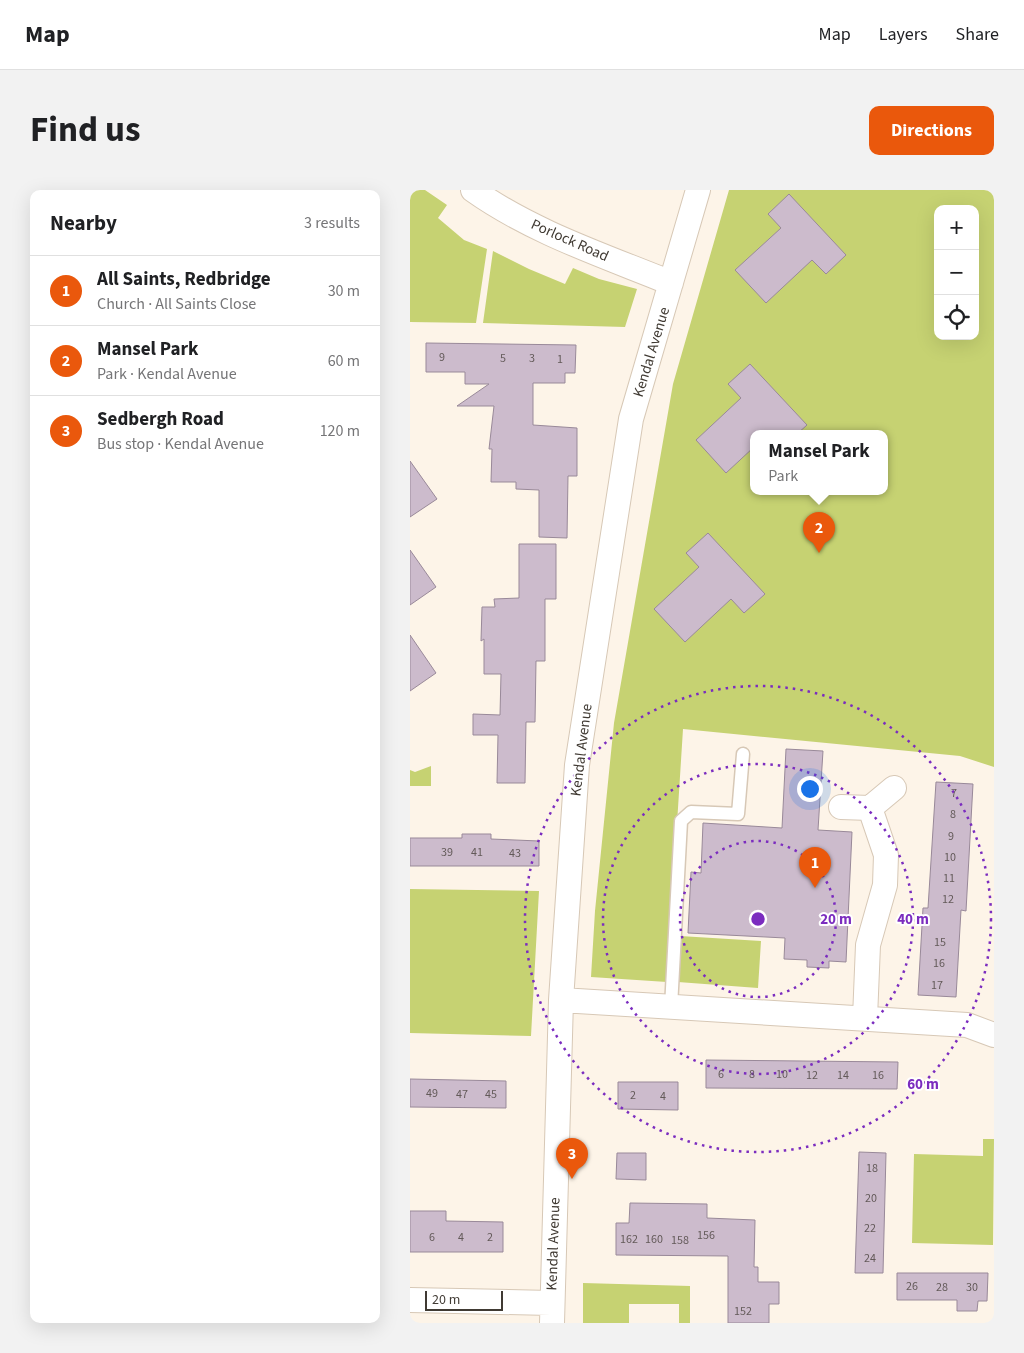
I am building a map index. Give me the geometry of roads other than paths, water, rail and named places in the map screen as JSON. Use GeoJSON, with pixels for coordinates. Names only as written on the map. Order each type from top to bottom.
{"type":"FeatureCollection","features":[{"type":"Feature","properties":{"kind":"street","name":"Porlock Road"},"geometry":{"type":"LineString","coordinates":[[473,190],[494,205],[555,234],[671,284]]}},
{"type":"Feature","properties":{"kind":"street","name":"Kendal Avenue"},"geometry":{"type":"LineString","coordinates":[[552,1313],[561,1000],[578,755],[631,419],[698,190]]}},
{"type":"Feature","properties":{"kind":"street"},"geometry":{"type":"LineString","coordinates":[[841,806],[870,808],[894,788]]}},
{"type":"Feature","properties":{"kind":"street"},"geometry":{"type":"LineString","coordinates":[[865,1018],[868,945],[885,885],[886,855],[870,808]]}},
{"type":"Feature","properties":{"kind":"street"},"geometry":{"type":"LineString","coordinates":[[561,1000],[967,1025],[994,1035]]}},
{"type":"Feature","properties":{"kind":"street"},"geometry":{"type":"LineString","coordinates":[[410,1300],[552,1313]]}},
{"type":"Feature","properties":{"kind":"lane"},"geometry":{"type":"LineString","coordinates":[[671,1007],[681,821],[691,812],[738,814],[743,754]]}},
{"type":"Feature","properties":{"kind":"place","name":"Mansel Park"},"geometry":{"type":"Point","coordinates":[819,553]}},
{"type":"Feature","properties":{"kind":"place","name":"All Saints, Redbridge"},"geometry":{"type":"Point","coordinates":[815,888]}},
{"type":"Feature","properties":{"kind":"place","name":"Sedbergh Road"},"geometry":{"type":"Point","coordinates":[572,1179]}}]}
